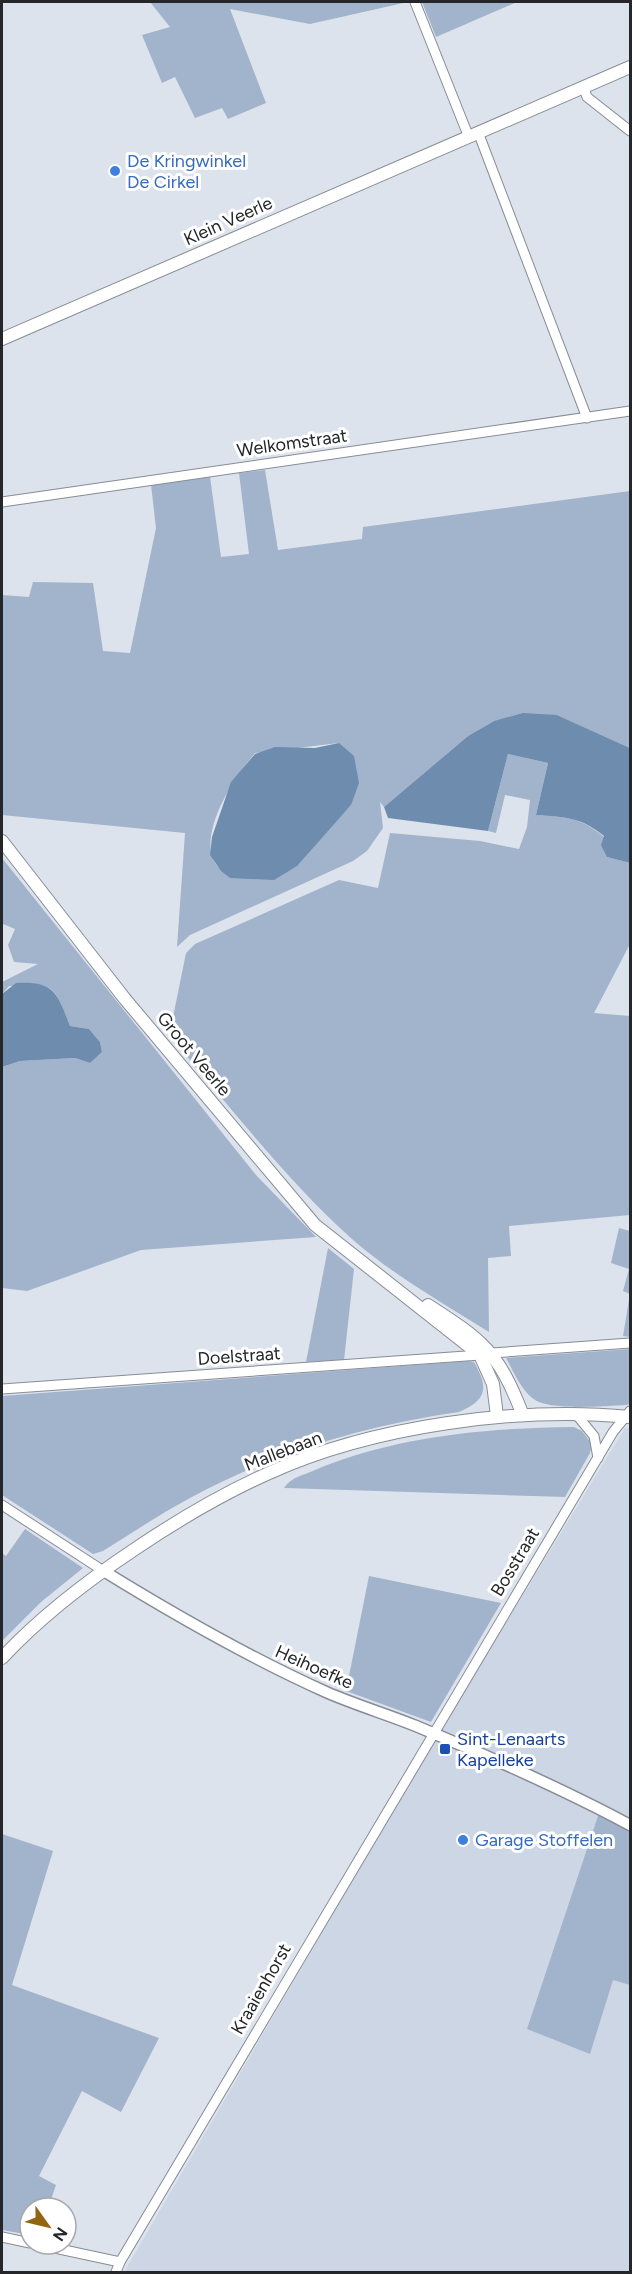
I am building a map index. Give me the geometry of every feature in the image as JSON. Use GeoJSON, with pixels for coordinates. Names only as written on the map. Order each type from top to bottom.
{"type":"FeatureCollection","features":[{"type":"Feature","properties":{"kind":"main road","name":"Klein Veerle"},"geometry":{"type":"LineString","coordinates":[[2,339],[630,67]]}},
{"type":"Feature","properties":{"kind":"main road","name":"Groot Veerle"},"geometry":{"type":"LineString","coordinates":[[2,841],[125,999],[315,1225],[375,1274],[486,1354],[510,1383],[522,1413]]}},
{"type":"Feature","properties":{"kind":"main road","name":"Groot Veerle"},"geometry":{"type":"LineString","coordinates":[[486,1354],[494,1383],[497,1416]]}},
{"type":"Feature","properties":{"kind":"main road","name":"Mallebaan"},"geometry":{"type":"LineString","coordinates":[[2,1658],[31,1629],[102,1570],[183,1517],[271,1472],[342,1447],[394,1434],[497,1416],[522,1413],[628,1415]]}},
{"type":"Feature","properties":{"kind":"street"},"geometry":{"type":"LineString","coordinates":[[415,2],[473,134],[587,418]]}},
{"type":"Feature","properties":{"kind":"street"},"geometry":{"type":"LineString","coordinates":[[584,88],[587,98],[630,131]]}},
{"type":"Feature","properties":{"kind":"street","name":"Welkomstraat"},"geometry":{"type":"LineString","coordinates":[[2,502],[630,411]]}},
{"type":"Feature","properties":{"kind":"street","name":"Doelstraat"},"geometry":{"type":"LineString","coordinates":[[2,1389],[630,1343]]}},
{"type":"Feature","properties":{"kind":"street"},"geometry":{"type":"LineString","coordinates":[[575,1413],[594,1436],[598,1458]]}},
{"type":"Feature","properties":{"kind":"street","name":"Bosstraat"},"geometry":{"type":"LineString","coordinates":[[431,1733],[598,1458],[628,1415]]}},
{"type":"Feature","properties":{"kind":"street","name":"Heihoefke"},"geometry":{"type":"LineString","coordinates":[[2,1504],[102,1570],[190,1624],[328,1693],[431,1733],[577,1798],[630,1826]]}},
{"type":"Feature","properties":{"kind":"street","name":"Kraaienhorst"},"geometry":{"type":"LineString","coordinates":[[116,2272],[431,1733]]}},
{"type":"Feature","properties":{"kind":"street"},"geometry":{"type":"LineString","coordinates":[[2,2237],[18,2240]]}},
{"type":"Feature","properties":{"kind":"street"},"geometry":{"type":"LineString","coordinates":[[78,2253],[120,2262]]}},
{"type":"Feature","properties":{"kind":"shaded area"},"geometry":{"type":"Polygon","coordinates":[[[150,2],[408,2],[310,24],[230,9],[266,103],[228,119],[222,108],[195,118],[175,77],[162,83],[142,35],[170,27],[150,2]]]}},
{"type":"Feature","properties":{"kind":"shaded area"},"geometry":{"type":"Polygon","coordinates":[[[422,2],[517,2],[436,37],[422,2]]]}},
{"type":"Feature","properties":{"kind":"shaded area"},"geometry":{"type":"Polygon","coordinates":[[[265,470],[278,550],[362,539],[363,527],[630,491],[630,748],[557,715],[494,721],[468,736],[384,807],[380,802],[383,828],[367,851],[353,861],[190,935],[177,947],[185,833],[2,815],[2,595],[29,597],[33,582],[93,583],[103,651],[130,653],[156,528],[151,485],[210,477],[221,557],[249,554],[239,473],[265,470]],[[339,743],[255,753],[231,786],[217,813],[211,840],[213,860],[230,878],[314,845],[351,805],[339,743]]]}},
{"type":"Feature","properties":{"kind":"shaded area"},"geometry":{"type":"Polygon","coordinates":[[[523,713],[557,715],[630,748],[630,863],[607,857],[601,845],[604,836],[588,825],[564,818],[536,815],[548,763],[508,754],[488,831],[388,818],[384,807],[468,736],[494,721],[523,713]]]}},
{"type":"Feature","properties":{"kind":"shaded area"},"geometry":{"type":"Polygon","coordinates":[[[339,743],[354,756],[359,783],[351,805],[297,866],[274,880],[230,878],[221,871],[210,855],[212,837],[231,782],[255,754],[275,747],[315,748],[339,743]]]}},
{"type":"Feature","properties":{"kind":"shaded area"},"geometry":{"type":"Polygon","coordinates":[[[508,754],[548,763],[536,815],[573,819],[588,825],[604,837],[607,857],[630,863],[630,944],[594,1013],[630,1016],[630,1215],[509,1226],[511,1256],[488,1258],[489,1332],[384,1265],[327,1216],[258,1142],[171,1038],[170,1032],[186,953],[195,944],[339,880],[378,888],[390,833],[480,841],[519,849],[527,827],[530,800],[505,795],[496,833],[488,831],[508,754]]]}},
{"type":"Feature","properties":{"kind":"shaded area"},"geometry":{"type":"Polygon","coordinates":[[[2,858],[256,1175],[316,1237],[141,1250],[27,1291],[2,1288],[2,1067],[20,1061],[75,1058],[90,1063],[102,1052],[100,1042],[89,1029],[70,1026],[60,1001],[50,989],[36,985],[9,986],[2,994],[2,982],[38,964],[14,962],[8,945],[15,929],[3,924],[2,930],[2,858]]]}},
{"type":"Feature","properties":{"kind":"shaded area"},"geometry":{"type":"Polygon","coordinates":[[[16,983],[39,984],[53,991],[62,1005],[70,1026],[89,1029],[100,1042],[102,1052],[90,1063],[75,1058],[20,1061],[2,1067],[2,994],[16,983]]]}},
{"type":"Feature","properties":{"kind":"shaded area"},"geometry":{"type":"Polygon","coordinates":[[[619,1228],[630,1231],[630,1294],[623,1291],[629,1269],[611,1263],[619,1228]]]}},
{"type":"Feature","properties":{"kind":"shaded area"},"geometry":{"type":"Polygon","coordinates":[[[328,1248],[354,1269],[344,1360],[306,1362],[328,1248]]]}},
{"type":"Feature","properties":{"kind":"shaded area"},"geometry":{"type":"Polygon","coordinates":[[[630,1294],[630,1337],[623,1336],[630,1294]]]}},
{"type":"Feature","properties":{"kind":"shaded area"},"geometry":{"type":"Polygon","coordinates":[[[630,1349],[630,1403],[627,1405],[570,1407],[539,1402],[524,1389],[506,1358],[630,1349]]]}},
{"type":"Feature","properties":{"kind":"shaded area"},"geometry":{"type":"Polygon","coordinates":[[[474,1362],[479,1371],[483,1392],[475,1403],[459,1412],[355,1433],[287,1454],[190,1498],[103,1551],[93,1554],[2,1495],[2,1396],[474,1362]]]}},
{"type":"Feature","properties":{"kind":"shaded area"},"geometry":{"type":"Polygon","coordinates":[[[574,1427],[582,1431],[592,1444],[590,1453],[565,1497],[284,1488],[298,1477],[346,1458],[410,1442],[475,1432],[574,1427]]]}},
{"type":"Feature","properties":{"kind":"shaded area"},"geometry":{"type":"Polygon","coordinates":[[[625,1428],[630,1429],[630,2272],[124,2272],[434,1741],[625,1428]]]}},
{"type":"Feature","properties":{"kind":"shaded area"},"geometry":{"type":"Polygon","coordinates":[[[25,1529],[83,1568],[41,1602],[2,1641],[2,1553],[6,1556],[25,1529]]]}},
{"type":"Feature","properties":{"kind":"shaded area"},"geometry":{"type":"Polygon","coordinates":[[[369,1576],[501,1603],[431,1722],[346,1691],[369,1576]]]}},
{"type":"Feature","properties":{"kind":"shaded area"},"geometry":{"type":"Polygon","coordinates":[[[600,1810],[630,1825],[630,1985],[613,1980],[590,2054],[527,2029],[600,1810]]]}},
{"type":"Feature","properties":{"kind":"shaded area"},"geometry":{"type":"Polygon","coordinates":[[[2,1834],[53,1851],[12,1985],[159,2038],[121,2112],[82,2091],[39,2176],[56,2185],[52,2196],[18,2196],[18,2233],[2,2230],[2,1834]]]}},
{"type":"Feature","properties":{"kind":"place","name":"De Kringwinkel De Cirkel"},"geometry":{"type":"Point","coordinates":[115,171]}},
{"type":"Feature","properties":{"kind":"place","name":"Sint-Lenaarts Kapelleke"},"geometry":{"type":"Point","coordinates":[445,1749]}},
{"type":"Feature","properties":{"kind":"place","name":"Garage Stoffelen"},"geometry":{"type":"Point","coordinates":[463,1840]}}]}
